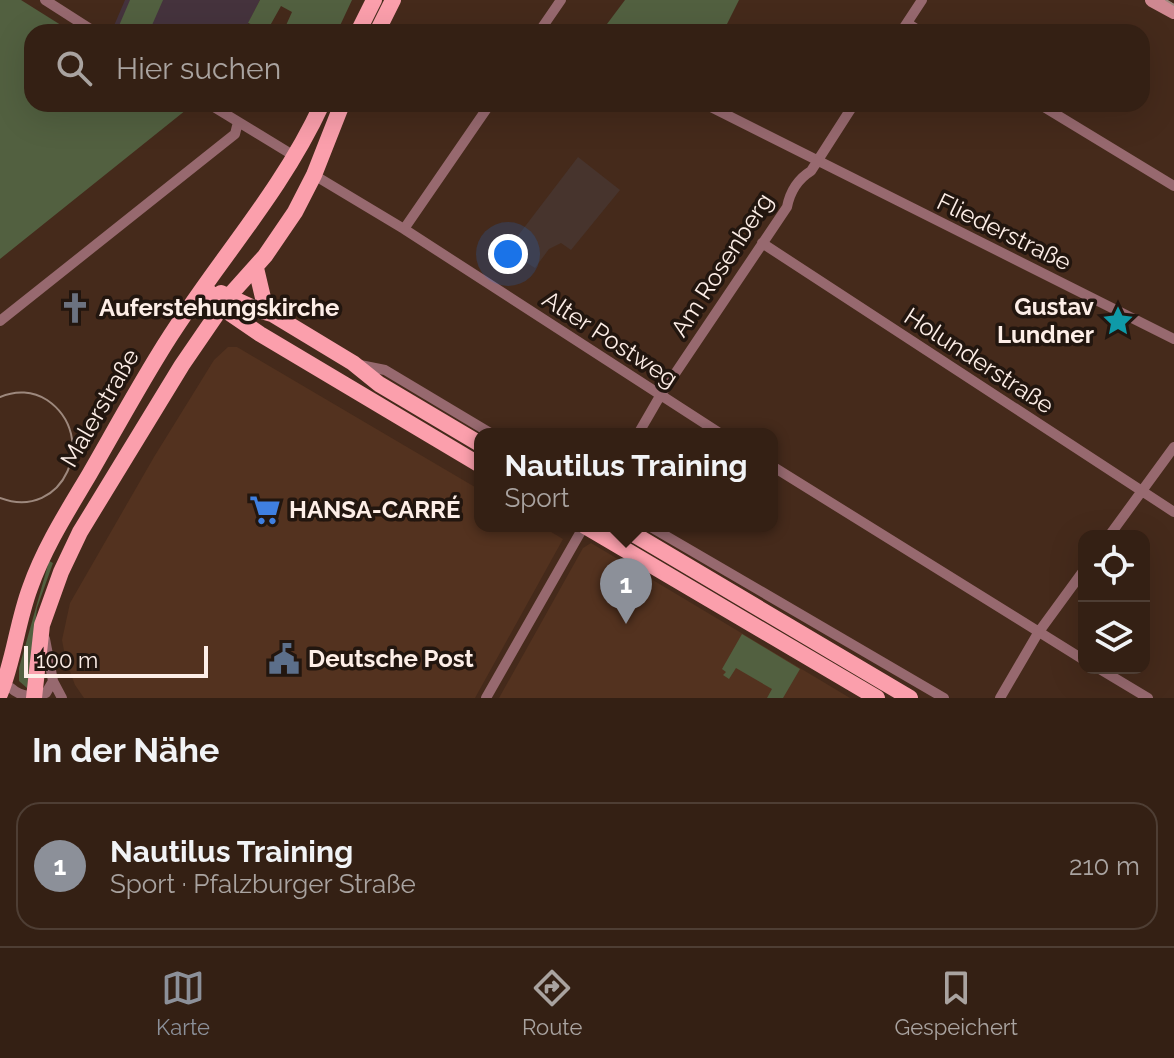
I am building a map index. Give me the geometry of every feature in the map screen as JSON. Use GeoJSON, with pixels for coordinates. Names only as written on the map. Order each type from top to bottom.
{"type":"FeatureCollection","features":[{"type":"Feature","properties":{"kind":"main road"},"geometry":{"type":"LineString","coordinates":[[362,24],[374,0]]}},
{"type":"Feature","properties":{"kind":"main road"},"geometry":{"type":"LineString","coordinates":[[381,24],[393,0]]}},
{"type":"Feature","properties":{"kind":"main road"},"geometry":{"type":"LineString","coordinates":[[1152,0],[1174,12]]}},
{"type":"Feature","properties":{"kind":"main road","name":"Malerstraße"},"geometry":{"type":"LineString","coordinates":[[8,688],[20,619],[46,550],[160,352],[296,157],[318,112]]}},
{"type":"Feature","properties":{"kind":"main road","name":"Malerstraße"},"geometry":{"type":"LineString","coordinates":[[34,697],[42,625],[56,583],[80,532],[182,365],[295,212],[314,175],[339,112]]}},
{"type":"Feature","properties":{"kind":"main road"},"geometry":{"type":"LineString","coordinates":[[256,268],[264,302],[272,314]]}},
{"type":"Feature","properties":{"kind":"main road"},"geometry":{"type":"LineString","coordinates":[[205,287],[260,334],[474,461]]}},
{"type":"Feature","properties":{"kind":"main road"},"geometry":{"type":"LineString","coordinates":[[226,302],[272,314],[353,363],[379,384],[474,440]]}},
{"type":"Feature","properties":{"kind":"main road"},"geometry":{"type":"LineString","coordinates":[[595,532],[877,698]]}},
{"type":"Feature","properties":{"kind":"main road"},"geometry":{"type":"LineString","coordinates":[[630,532],[910,698]]}},
{"type":"Feature","properties":{"kind":"street"},"geometry":{"type":"LineString","coordinates":[[45,0],[82,24]]}},
{"type":"Feature","properties":{"kind":"street"},"geometry":{"type":"LineString","coordinates":[[544,24],[561,0]]}},
{"type":"Feature","properties":{"kind":"street"},"geometry":{"type":"LineString","coordinates":[[907,24],[922,0]]}},
{"type":"Feature","properties":{"kind":"street"},"geometry":{"type":"LineString","coordinates":[[222,112],[296,157]]}},
{"type":"Feature","properties":{"kind":"street"},"geometry":{"type":"LineString","coordinates":[[404,229],[484,112]]}},
{"type":"Feature","properties":{"kind":"street"},"geometry":{"type":"LineString","coordinates":[[720,112],[817,162]]}},
{"type":"Feature","properties":{"kind":"street","name":"Am Rosenberg"},"geometry":{"type":"LineString","coordinates":[[641,428],[787,207],[796,186],[817,162],[849,112]]}},
{"type":"Feature","properties":{"kind":"street"},"geometry":{"type":"LineString","coordinates":[[1052,112],[1174,186]]}},
{"type":"Feature","properties":{"kind":"street"},"geometry":{"type":"LineString","coordinates":[[0,321],[231,138],[238,122]]}},
{"type":"Feature","properties":{"kind":"street","name":"Fliederstraße"},"geometry":{"type":"LineString","coordinates":[[817,162],[1174,339]]}},
{"type":"Feature","properties":{"kind":"street","name":"Alter Postweg"},"geometry":{"type":"LineString","coordinates":[[314,175],[404,229],[711,428]]}},
{"type":"Feature","properties":{"kind":"street","name":"Holunderstraße"},"geometry":{"type":"LineString","coordinates":[[762,243],[1174,512]]}},
{"type":"Feature","properties":{"kind":"street"},"geometry":{"type":"LineString","coordinates":[[353,363],[385,370],[482,428]]}},
{"type":"Feature","properties":{"kind":"street"},"geometry":{"type":"LineString","coordinates":[[1113,530],[1174,447]]}},
{"type":"Feature","properties":{"kind":"street"},"geometry":{"type":"LineString","coordinates":[[778,470],[1078,656]]}},
{"type":"Feature","properties":{"kind":"street"},"geometry":{"type":"LineString","coordinates":[[486,698],[582,532]]}},
{"type":"Feature","properties":{"kind":"street"},"geometry":{"type":"LineString","coordinates":[[659,532],[944,698]]}},
{"type":"Feature","properties":{"kind":"street"},"geometry":{"type":"LineString","coordinates":[[1000,698],[1038,633],[1078,578]]}},
{"type":"Feature","properties":{"kind":"street","name":"Malerstraße"},"geometry":{"type":"LineString","coordinates":[[42,625],[53,681],[62,698]]}},
{"type":"Feature","properties":{"kind":"street"},"geometry":{"type":"LineString","coordinates":[[1108,674],[1148,698]]}},
{"type":"Feature","properties":{"kind":"street"},"geometry":{"type":"LineString","coordinates":[[34,697],[46,693],[53,681]]}},
{"type":"Feature","properties":{"kind":"street","name":"Malerstraße"},"geometry":{"type":"LineString","coordinates":[[8,688],[34,697]]}},
{"type":"Feature","properties":{"kind":"shaded area"},"geometry":{"type":"Polygon","coordinates":[[[125,0],[260,0],[248,24],[115,24],[125,0]]]}},
{"type":"Feature","properties":{"kind":"shaded area"},"geometry":{"type":"Polygon","coordinates":[[[578,157],[620,190],[571,250],[561,243],[549,249],[535,268],[507,250],[578,157]]]}},
{"type":"Feature","properties":{"kind":"shaded area"},"geometry":{"type":"Polygon","coordinates":[[[228,347],[237,347],[474,486],[474,532],[551,532],[563,539],[475,698],[84,698],[75,685],[62,640],[70,603],[214,360],[228,347]]]}},
{"type":"Feature","properties":{"kind":"shaded area"},"geometry":{"type":"Polygon","coordinates":[[[591,543],[850,698],[499,698],[583,548],[591,543]]]}},
{"type":"Feature","properties":{"kind":"green space"},"geometry":{"type":"Polygon","coordinates":[[[0,0],[21,0],[59,24],[24,24],[24,112],[184,112],[0,259],[0,0]]]}},
{"type":"Feature","properties":{"kind":"green space"},"geometry":{"type":"Polygon","coordinates":[[[130,0],[163,0],[152,24],[120,24],[130,0]]]}},
{"type":"Feature","properties":{"kind":"green space"},"geometry":{"type":"Polygon","coordinates":[[[260,0],[352,0],[341,24],[287,24],[292,12],[281,6],[271,24],[248,23],[260,0]]]}},
{"type":"Feature","properties":{"kind":"green space"},"geometry":{"type":"Polygon","coordinates":[[[625,0],[739,0],[727,24],[607,24],[625,0]]]}},
{"type":"Feature","properties":{"kind":"green space"},"geometry":{"type":"Polygon","coordinates":[[[49,561],[53,563],[37,608],[27,688],[19,681],[19,668],[49,561]]]}},
{"type":"Feature","properties":{"kind":"green space"},"geometry":{"type":"Polygon","coordinates":[[[742,634],[800,669],[783,698],[767,698],[772,689],[736,668],[729,679],[723,675],[726,672],[722,669],[742,634]]]}},
{"type":"Feature","properties":{"kind":"tram line"},"geometry":{"type":"LineString","coordinates":[[1166,0],[1174,5]]}},
{"type":"Feature","properties":{"kind":"tram line"},"geometry":{"type":"LineString","coordinates":[[0,397],[24,392],[47,400],[63,416],[71,434],[72,453],[67,472],[57,487],[42,498],[23,502],[0,498]]}},
{"type":"Feature","properties":{"kind":"place","name":"Auferstehungskirche"},"geometry":{"type":"Point","coordinates":[75,308]}},
{"type":"Feature","properties":{"kind":"place","name":"Gustav Lundner"},"geometry":{"type":"Point","coordinates":[1118,321]}},
{"type":"Feature","properties":{"kind":"place","name":"HANSA-CARRÉ"},"geometry":{"type":"Point","coordinates":[265,510]}},
{"type":"Feature","properties":{"kind":"place","name":"Nautilus Training"},"geometry":{"type":"Point","coordinates":[626,624]}},
{"type":"Feature","properties":{"kind":"place","name":"Deutsche Post"},"geometry":{"type":"Point","coordinates":[284,659]}}]}
